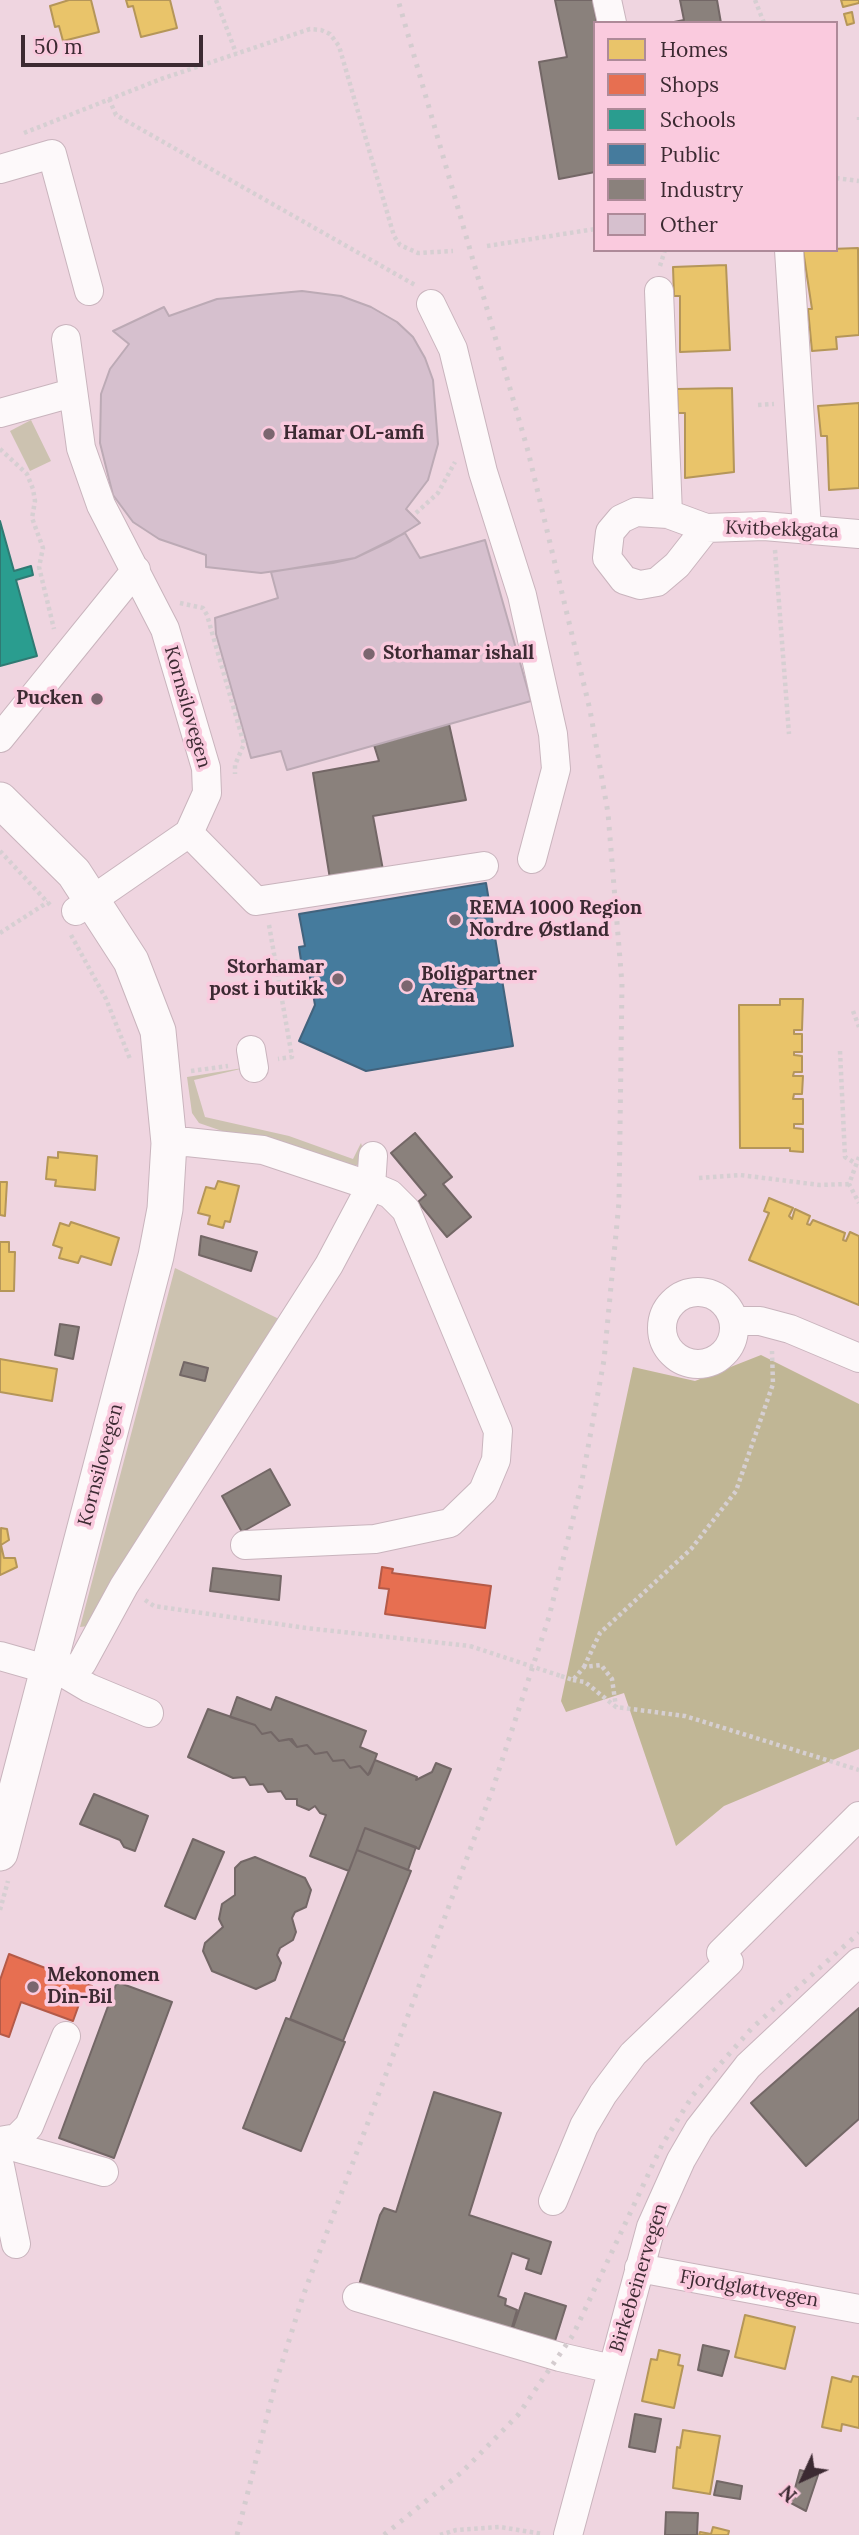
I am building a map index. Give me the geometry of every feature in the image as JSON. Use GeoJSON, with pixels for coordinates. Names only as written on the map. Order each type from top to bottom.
{"type":"FeatureCollection","features":[{"type":"Feature","properties":{"kind":"main road","name":"Kornsilovegen"},"geometry":{"type":"LineString","coordinates":[[0,800],[50,847],[68,910]]}},
{"type":"Feature","properties":{"kind":"main road","name":"Kornsilovegen"},"geometry":{"type":"LineString","coordinates":[[0,831],[34,862],[68,910],[131,961],[159,1031],[146,1070],[169,1143],[165,1209],[156,1256],[57,1673],[0,1853]]}},
{"type":"Feature","properties":{"kind":"street"},"geometry":{"type":"LineString","coordinates":[[607,0],[612,21]]}},
{"type":"Feature","properties":{"kind":"street"},"geometry":{"type":"LineString","coordinates":[[0,169],[52,154],[89,291]]}},
{"type":"Feature","properties":{"kind":"street"},"geometry":{"type":"LineString","coordinates":[[789,252],[807,529]]}},
{"type":"Feature","properties":{"kind":"street"},"geometry":{"type":"LineString","coordinates":[[659,292],[668,514]]}},
{"type":"Feature","properties":{"kind":"street"},"geometry":{"type":"LineString","coordinates":[[431,304],[453,349],[483,472],[522,595],[551,722],[556,769],[532,859]]}},
{"type":"Feature","properties":{"kind":"street","name":"Kornsilovegen"},"geometry":{"type":"LineString","coordinates":[[66,339],[81,448],[101,505],[165,629],[206,768],[207,793],[189,832],[68,910]]}},
{"type":"Feature","properties":{"kind":"street"},"geometry":{"type":"LineString","coordinates":[[0,413],[72,393]]}},
{"type":"Feature","properties":{"kind":"street"},"geometry":{"type":"LineString","coordinates":[[628,514],[668,514],[706,528],[677,565],[657,582],[640,585],[624,580],[607,558],[610,531],[628,514]]}},
{"type":"Feature","properties":{"kind":"street","name":"Kvitbekkgata"},"geometry":{"type":"LineString","coordinates":[[706,528],[774,527],[859,534]]}},
{"type":"Feature","properties":{"kind":"street"},"geometry":{"type":"LineString","coordinates":[[0,738],[136,569]]}},
{"type":"Feature","properties":{"kind":"street"},"geometry":{"type":"LineString","coordinates":[[189,832],[241,895],[256,901],[287,887],[484,866]]}},
{"type":"Feature","properties":{"kind":"street"},"geometry":{"type":"LineString","coordinates":[[169,1143],[187,1142],[262,1150],[390,1194],[405,1210],[498,1431],[496,1460],[483,1491],[450,1523],[375,1539],[245,1545]]}},
{"type":"Feature","properties":{"kind":"street"},"geometry":{"type":"LineString","coordinates":[[57,1673],[82,1663],[124,1586],[329,1265],[371,1186],[373,1156]]}},
{"type":"Feature","properties":{"kind":"street"},"geometry":{"type":"LineString","coordinates":[[734,1321],[774,1324],[859,1358]]}},
{"type":"Feature","properties":{"kind":"street"},"geometry":{"type":"LineString","coordinates":[[0,1656],[57,1673],[149,1713]]}},
{"type":"Feature","properties":{"kind":"street"},"geometry":{"type":"LineString","coordinates":[[553,2201],[579,2135],[603,2094],[633,2054],[859,1816]]}},
{"type":"Feature","properties":{"kind":"street","name":"Birkebeinervegen"},"geometry":{"type":"LineString","coordinates":[[568,2535],[651,2227],[675,2172],[721,2097],[790,2023],[859,1962]]}},
{"type":"Feature","properties":{"kind":"street"},"geometry":{"type":"LineString","coordinates":[[0,2142],[17,2138],[29,2126],[66,2036]]}},
{"type":"Feature","properties":{"kind":"street"},"geometry":{"type":"LineString","coordinates":[[0,2142],[104,2172]]}},
{"type":"Feature","properties":{"kind":"street"},"geometry":{"type":"LineString","coordinates":[[0,2166],[16,2244]]}},
{"type":"Feature","properties":{"kind":"street","name":"Fjordgløttvegen"},"geometry":{"type":"LineString","coordinates":[[639,2268],[859,2309]]}},
{"type":"Feature","properties":{"kind":"street"},"geometry":{"type":"LineString","coordinates":[[357,2297],[560,2357],[612,2369]]}},
{"type":"Feature","properties":{"kind":"path"},"geometry":{"type":"LineString","coordinates":[[216,0],[236,53]]}},
{"type":"Feature","properties":{"kind":"path"},"geometry":{"type":"LineString","coordinates":[[755,0],[763,21]]}},
{"type":"Feature","properties":{"kind":"path"},"geometry":{"type":"LineString","coordinates":[[13,137],[236,53],[310,29],[330,34],[339,46],[394,236],[400,245],[418,253],[453,251]]}},
{"type":"Feature","properties":{"kind":"path"},"geometry":{"type":"LineString","coordinates":[[109,99],[117,115],[359,251],[415,285],[431,304]]}},
{"type":"Feature","properties":{"kind":"path"},"geometry":{"type":"LineString","coordinates":[[838,178],[859,181]]}},
{"type":"Feature","properties":{"kind":"path"},"geometry":{"type":"LineString","coordinates":[[487,246],[593,229]]}},
{"type":"Feature","properties":{"kind":"path"},"geometry":{"type":"LineString","coordinates":[[0,449],[27,474],[33,489],[36,501],[32,518],[43,548],[39,567],[62,661]]}},
{"type":"Feature","properties":{"kind":"path"},"geometry":{"type":"LineString","coordinates":[[415,513],[438,493]]}},
{"type":"Feature","properties":{"kind":"path"},"geometry":{"type":"LineString","coordinates":[[774,527],[789,734]]}},
{"type":"Feature","properties":{"kind":"path"},"geometry":{"type":"LineString","coordinates":[[149,596],[203,608],[207,615],[244,744],[235,765],[235,777]]}},
{"type":"Feature","properties":{"kind":"path"},"geometry":{"type":"LineString","coordinates":[[0,851],[68,910],[106,999],[146,1070]]}},
{"type":"Feature","properties":{"kind":"path"},"geometry":{"type":"LineString","coordinates":[[0,933],[68,910]]}},
{"type":"Feature","properties":{"kind":"path"},"geometry":{"type":"LineString","coordinates":[[853,1011],[859,1027]]}},
{"type":"Feature","properties":{"kind":"path"},"geometry":{"type":"LineString","coordinates":[[840,1051],[845,1157],[855,1163]]}},
{"type":"Feature","properties":{"kind":"path"},"geometry":{"type":"LineString","coordinates":[[859,1157],[849,1185],[859,1203]]}},
{"type":"Feature","properties":{"kind":"path"},"geometry":{"type":"LineString","coordinates":[[699,1178],[740,1175],[820,1185],[849,1185]]}},
{"type":"Feature","properties":{"kind":"path"},"geometry":{"type":"LineString","coordinates":[[573,1680],[584,1667],[600,1633],[691,1549],[736,1491],[773,1384],[774,1324]]}},
{"type":"Feature","properties":{"kind":"path"},"geometry":{"type":"LineString","coordinates":[[124,1586],[154,1606],[306,1628],[470,1646],[585,1682],[616,1707],[685,1716],[859,1770]]}},
{"type":"Feature","properties":{"kind":"path"},"geometry":{"type":"LineString","coordinates":[[584,1667],[601,1665],[612,1679],[616,1707]]}},
{"type":"Feature","properties":{"kind":"path"},"geometry":{"type":"LineString","coordinates":[[440,2535],[456,2530],[500,2527],[548,2535]]}},
{"type":"Feature","properties":{"kind":"shaded area"},"geometry":{"type":"Polygon","coordinates":[[[31,420],[51,461],[30,471],[10,431],[31,420]]]}},
{"type":"Feature","properties":{"kind":"shaded area"},"geometry":{"type":"Polygon","coordinates":[[[249,1067],[194,1080],[205,1117],[289,1136],[353,1159],[361,1143],[364,1152],[359,1164],[355,1166],[278,1141],[225,1132],[199,1123],[192,1113],[187,1077],[249,1067]]]}},
{"type":"Feature","properties":{"kind":"shaded area"},"geometry":{"type":"Polygon","coordinates":[[[175,1268],[279,1319],[88,1626],[80,1627],[175,1268]]]}},
{"type":"Feature","properties":{"kind":"shaded area"},"geometry":{"type":"Polygon","coordinates":[[[761,1355],[859,1404],[859,1749],[724,1806],[676,1846],[624,1693],[566,1712],[561,1701],[633,1367],[695,1381],[761,1355]]]}},
{"type":"Feature","properties":{"kind":"building: Homes"},"geometry":{"type":"Polygon","coordinates":[[[69,0],[91,0],[99,32],[63,41],[59,26],[55,27],[50,6],[69,0]]]}},
{"type":"Feature","properties":{"kind":"building: Homes"},"geometry":{"type":"Polygon","coordinates":[[[126,0],[170,0],[177,28],[141,37],[133,6],[128,7],[126,0]]]}},
{"type":"Feature","properties":{"kind":"building: Homes"},"geometry":{"type":"Polygon","coordinates":[[[841,0],[859,0],[859,3],[843,7],[841,0]]]}},
{"type":"Feature","properties":{"kind":"building: Homes"},"geometry":{"type":"Polygon","coordinates":[[[852,12],[854,23],[847,25],[844,14],[852,12]]]}},
{"type":"Feature","properties":{"kind":"building: Homes"},"geometry":{"type":"Polygon","coordinates":[[[858,248],[859,335],[836,337],[837,349],[812,351],[808,309],[812,309],[803,252],[838,252],[838,249],[858,248]]]}},
{"type":"Feature","properties":{"kind":"building: Homes"},"geometry":{"type":"Polygon","coordinates":[[[726,265],[730,350],[680,352],[680,296],[674,296],[673,267],[726,265]]]}},
{"type":"Feature","properties":{"kind":"building: Homes"},"geometry":{"type":"Polygon","coordinates":[[[732,388],[734,472],[685,478],[685,413],[678,413],[677,389],[732,388]]]}},
{"type":"Feature","properties":{"kind":"building: Homes"},"geometry":{"type":"Polygon","coordinates":[[[859,403],[859,488],[829,490],[827,436],[821,436],[818,406],[859,403]]]}},
{"type":"Feature","properties":{"kind":"building: Homes"},"geometry":{"type":"Polygon","coordinates":[[[780,999],[803,999],[802,1030],[794,1030],[794,1034],[802,1034],[802,1052],[794,1052],[794,1055],[802,1056],[802,1072],[794,1072],[793,1076],[803,1076],[802,1094],[794,1094],[793,1099],[803,1099],[803,1124],[794,1124],[794,1128],[803,1129],[803,1152],[790,1151],[790,1148],[740,1148],[739,1005],[780,1005],[780,999]]]}},
{"type":"Feature","properties":{"kind":"building: Homes"},"geometry":{"type":"Polygon","coordinates":[[[58,1152],[97,1156],[95,1190],[55,1186],[56,1180],[46,1179],[48,1157],[58,1158],[58,1152]]]}},
{"type":"Feature","properties":{"kind":"building: Homes"},"geometry":{"type":"Polygon","coordinates":[[[218,1181],[239,1186],[230,1222],[225,1221],[223,1228],[208,1224],[210,1216],[198,1213],[206,1187],[215,1189],[218,1181]]]}},
{"type":"Feature","properties":{"kind":"building: Homes"},"geometry":{"type":"Polygon","coordinates":[[[0,1182],[7,1182],[5,1216],[0,1215],[0,1182]]]}},
{"type":"Feature","properties":{"kind":"building: Homes"},"geometry":{"type":"Polygon","coordinates":[[[769,1198],[793,1208],[789,1216],[792,1219],[795,1209],[810,1216],[807,1224],[810,1225],[813,1220],[845,1233],[843,1240],[846,1241],[850,1232],[859,1236],[859,1305],[749,1260],[769,1213],[764,1211],[769,1198]]]}},
{"type":"Feature","properties":{"kind":"building: Homes"},"geometry":{"type":"Polygon","coordinates":[[[71,1222],[119,1238],[111,1265],[81,1256],[78,1263],[59,1258],[62,1248],[53,1245],[60,1223],[69,1226],[71,1222]]]}},
{"type":"Feature","properties":{"kind":"building: Homes"},"geometry":{"type":"Polygon","coordinates":[[[0,1242],[9,1242],[9,1252],[15,1252],[14,1291],[0,1291],[0,1242]]]}},
{"type":"Feature","properties":{"kind":"building: Homes"},"geometry":{"type":"Polygon","coordinates":[[[0,1359],[57,1369],[52,1401],[0,1392],[0,1359]]]}},
{"type":"Feature","properties":{"kind":"building: Homes"},"geometry":{"type":"Polygon","coordinates":[[[1,1528],[7,1529],[9,1540],[1,1545],[4,1558],[15,1558],[17,1567],[0,1575],[1,1528]]]}},
{"type":"Feature","properties":{"kind":"building: Homes"},"geometry":{"type":"Polygon","coordinates":[[[745,2315],[795,2327],[785,2369],[735,2357],[745,2315]]]}},
{"type":"Feature","properties":{"kind":"building: Homes"},"geometry":{"type":"Polygon","coordinates":[[[659,2350],[680,2355],[678,2365],[683,2366],[674,2408],[642,2401],[651,2359],[657,2360],[659,2350]]]}},
{"type":"Feature","properties":{"kind":"building: Homes"},"geometry":{"type":"Polygon","coordinates":[[[853,2376],[859,2377],[859,2428],[842,2424],[841,2431],[822,2427],[832,2377],[851,2382],[853,2376]]]}},
{"type":"Feature","properties":{"kind":"building: Homes"},"geometry":{"type":"Polygon","coordinates":[[[683,2430],[720,2436],[710,2494],[673,2488],[677,2447],[680,2448],[683,2430]]]}},
{"type":"Feature","properties":{"kind":"building: Homes"},"geometry":{"type":"Polygon","coordinates":[[[713,2527],[729,2531],[728,2535],[699,2535],[700,2532],[711,2534],[713,2527]]]}},
{"type":"Feature","properties":{"kind":"building: Shops"},"geometry":{"type":"Polygon","coordinates":[[[382,1567],[393,1569],[392,1573],[491,1586],[485,1628],[385,1614],[389,1589],[379,1588],[382,1567]]]}},
{"type":"Feature","properties":{"kind":"building: Shops"},"geometry":{"type":"Polygon","coordinates":[[[9,1954],[92,1986],[88,1998],[82,1996],[73,2021],[21,2002],[9,2037],[0,2034],[0,1980],[9,1954]]]}},
{"type":"Feature","properties":{"kind":"building: Schools"},"geometry":{"type":"Polygon","coordinates":[[[0,521],[14,571],[31,566],[33,575],[16,580],[37,656],[0,666],[0,521]]]}},
{"type":"Feature","properties":{"kind":"building: Public","name":"Boligpartner Arena"},"geometry":{"type":"Polygon","coordinates":[[[486,883],[513,1046],[366,1071],[299,1041],[315,1005],[308,966],[302,967],[299,947],[305,946],[299,914],[486,883]]]}},
{"type":"Feature","properties":{"kind":"building: Industry"},"geometry":{"type":"Polygon","coordinates":[[[555,0],[593,0],[597,21],[593,21],[593,172],[559,179],[539,62],[567,57],[555,0]]]}},
{"type":"Feature","properties":{"kind":"building: Industry"},"geometry":{"type":"Polygon","coordinates":[[[680,0],[717,0],[721,21],[679,21],[684,20],[680,0]]]}},
{"type":"Feature","properties":{"kind":"building: Industry"},"geometry":{"type":"Polygon","coordinates":[[[449,724],[466,800],[373,816],[383,870],[330,879],[313,773],[379,761],[374,745],[449,724]]]}},
{"type":"Feature","properties":{"kind":"building: Industry"},"geometry":{"type":"Polygon","coordinates":[[[415,1133],[452,1177],[443,1184],[471,1217],[447,1237],[418,1202],[426,1195],[391,1153],[415,1133]]]}},
{"type":"Feature","properties":{"kind":"building: Industry"},"geometry":{"type":"Polygon","coordinates":[[[201,1236],[257,1252],[251,1271],[199,1255],[201,1236]]]}},
{"type":"Feature","properties":{"kind":"building: Industry"},"geometry":{"type":"Polygon","coordinates":[[[60,1324],[79,1327],[73,1359],[55,1355],[60,1324]]]}},
{"type":"Feature","properties":{"kind":"building: Industry"},"geometry":{"type":"Polygon","coordinates":[[[184,1362],[208,1368],[205,1381],[180,1375],[184,1362]]]}},
{"type":"Feature","properties":{"kind":"building: Industry"},"geometry":{"type":"Polygon","coordinates":[[[270,1469],[290,1505],[242,1532],[222,1496],[270,1469]]]}},
{"type":"Feature","properties":{"kind":"building: Industry"},"geometry":{"type":"Polygon","coordinates":[[[213,1568],[281,1576],[279,1600],[210,1591],[213,1568]]]}},
{"type":"Feature","properties":{"kind":"building: Industry"},"geometry":{"type":"Polygon","coordinates":[[[237,1697],[271,1710],[276,1697],[366,1731],[360,1747],[377,1754],[370,1773],[368,1775],[360,1766],[350,1768],[344,1760],[333,1761],[327,1752],[315,1754],[307,1745],[297,1747],[292,1739],[279,1741],[271,1732],[262,1734],[255,1725],[230,1717],[237,1697]]]}},
{"type":"Feature","properties":{"kind":"building: Industry"},"geometry":{"type":"Polygon","coordinates":[[[208,1709],[255,1725],[262,1734],[271,1732],[279,1741],[289,1739],[297,1747],[307,1745],[315,1754],[327,1752],[333,1761],[344,1760],[350,1768],[360,1766],[368,1775],[375,1760],[417,1777],[416,1780],[432,1772],[436,1763],[451,1769],[419,1849],[365,1828],[349,1871],[310,1856],[326,1815],[320,1813],[315,1806],[309,1810],[297,1805],[297,1799],[286,1799],[281,1791],[268,1792],[263,1784],[250,1785],[245,1777],[233,1778],[188,1757],[208,1709]]]}},
{"type":"Feature","properties":{"kind":"building: Industry"},"geometry":{"type":"Polygon","coordinates":[[[94,1794],[148,1816],[135,1851],[124,1847],[120,1840],[80,1824],[94,1794]]]}},
{"type":"Feature","properties":{"kind":"building: Industry"},"geometry":{"type":"Polygon","coordinates":[[[365,1828],[416,1847],[408,1870],[357,1850],[365,1828]]]}},
{"type":"Feature","properties":{"kind":"building: Industry"},"geometry":{"type":"Polygon","coordinates":[[[193,1839],[224,1852],[195,1919],[165,1906],[193,1839]]]}},
{"type":"Feature","properties":{"kind":"building: Industry"},"geometry":{"type":"Polygon","coordinates":[[[357,1850],[411,1871],[343,2041],[290,2019],[357,1850]]]}},
{"type":"Feature","properties":{"kind":"building: Industry"},"geometry":{"type":"Polygon","coordinates":[[[255,1857],[305,1878],[311,1890],[306,1907],[295,1912],[292,1918],[296,1932],[293,1940],[280,1948],[277,1955],[281,1963],[275,1980],[256,1989],[212,1971],[203,1951],[205,1943],[223,1927],[219,1919],[222,1904],[235,1895],[235,1868],[241,1862],[255,1857]]]}},
{"type":"Feature","properties":{"kind":"building: Industry"},"geometry":{"type":"Polygon","coordinates":[[[117,1982],[172,2002],[114,2158],[59,2138],[117,1982]]]}},
{"type":"Feature","properties":{"kind":"building: Industry"},"geometry":{"type":"Polygon","coordinates":[[[859,2008],[859,2119],[806,2166],[751,2103],[859,2008]]]}},
{"type":"Feature","properties":{"kind":"building: Industry"},"geometry":{"type":"Polygon","coordinates":[[[286,2018],[345,2042],[301,2151],[243,2128],[286,2018]]]}},
{"type":"Feature","properties":{"kind":"building: Industry"},"geometry":{"type":"Polygon","coordinates":[[[434,2092],[501,2113],[469,2215],[551,2242],[541,2274],[526,2269],[529,2259],[512,2253],[498,2296],[506,2299],[505,2305],[517,2310],[510,2334],[359,2285],[380,2215],[384,2208],[396,2212],[434,2092]]]}},
{"type":"Feature","properties":{"kind":"building: Industry"},"geometry":{"type":"Polygon","coordinates":[[[525,2293],[566,2306],[555,2341],[513,2328],[525,2293]]]}},
{"type":"Feature","properties":{"kind":"building: Industry"},"geometry":{"type":"Polygon","coordinates":[[[703,2345],[729,2351],[722,2376],[698,2370],[703,2345]]]}},
{"type":"Feature","properties":{"kind":"building: Industry"},"geometry":{"type":"Polygon","coordinates":[[[635,2414],[661,2419],[655,2452],[629,2447],[635,2414]]]}},
{"type":"Feature","properties":{"kind":"building: Industry"},"geometry":{"type":"Polygon","coordinates":[[[800,2470],[818,2475],[806,2511],[791,2503],[800,2470]]]}},
{"type":"Feature","properties":{"kind":"building: Industry"},"geometry":{"type":"Polygon","coordinates":[[[717,2481],[742,2486],[740,2499],[714,2495],[717,2481]]]}},
{"type":"Feature","properties":{"kind":"building: Industry"},"geometry":{"type":"Polygon","coordinates":[[[666,2512],[698,2513],[697,2535],[665,2535],[666,2512]]]}},
{"type":"Feature","properties":{"kind":"building: Other","name":"Hamar OL-amfi"},"geometry":{"type":"Polygon","coordinates":[[[302,291],[341,296],[371,307],[397,322],[413,337],[425,358],[433,380],[438,444],[428,480],[406,509],[420,523],[355,558],[333,563],[261,573],[206,567],[206,555],[159,539],[133,522],[113,495],[100,443],[101,394],[110,369],[129,344],[113,331],[164,307],[169,316],[217,299],[302,291]]]}},
{"type":"Feature","properties":{"kind":"building: Other","name":"Storhamar ishall"},"geometry":{"type":"Polygon","coordinates":[[[405,533],[420,558],[485,540],[531,701],[287,770],[281,751],[251,758],[216,634],[215,618],[278,598],[271,572],[355,558],[405,533]]]}},
{"type":"Feature","properties":{"kind":"railway"},"geometry":{"type":"LineString","coordinates":[[237,2535],[275,2385],[303,2296],[492,1791],[549,1617],[581,1486],[604,1360],[619,1202],[622,984],[608,813],[590,710],[528,451],[398,0]]}},
{"type":"Feature","properties":{"kind":"railway"},"geometry":{"type":"LineString","coordinates":[[384,2535],[462,2472],[518,2415],[573,2335],[662,2145],[693,2095],[752,2028],[859,1933]]}},
{"type":"Feature","properties":{"kind":"place","name":"Hamar OL-amfi"},"geometry":{"type":"Point","coordinates":[269,434]}},
{"type":"Feature","properties":{"kind":"place","name":"Storhamar ishall"},"geometry":{"type":"Point","coordinates":[369,654]}},
{"type":"Feature","properties":{"kind":"place","name":"Pucken"},"geometry":{"type":"Point","coordinates":[97,699]}},
{"type":"Feature","properties":{"kind":"place","name":"REMA 1000 Region Nordre Østland"},"geometry":{"type":"Point","coordinates":[455,920]}},
{"type":"Feature","properties":{"kind":"place","name":"Storhamar post i butikk"},"geometry":{"type":"Point","coordinates":[338,979]}},
{"type":"Feature","properties":{"kind":"place","name":"Boligpartner Arena"},"geometry":{"type":"Point","coordinates":[407,986]}},
{"type":"Feature","properties":{"kind":"place","name":"Mekonomen Din-Bil"},"geometry":{"type":"Point","coordinates":[33,1987]}}]}
